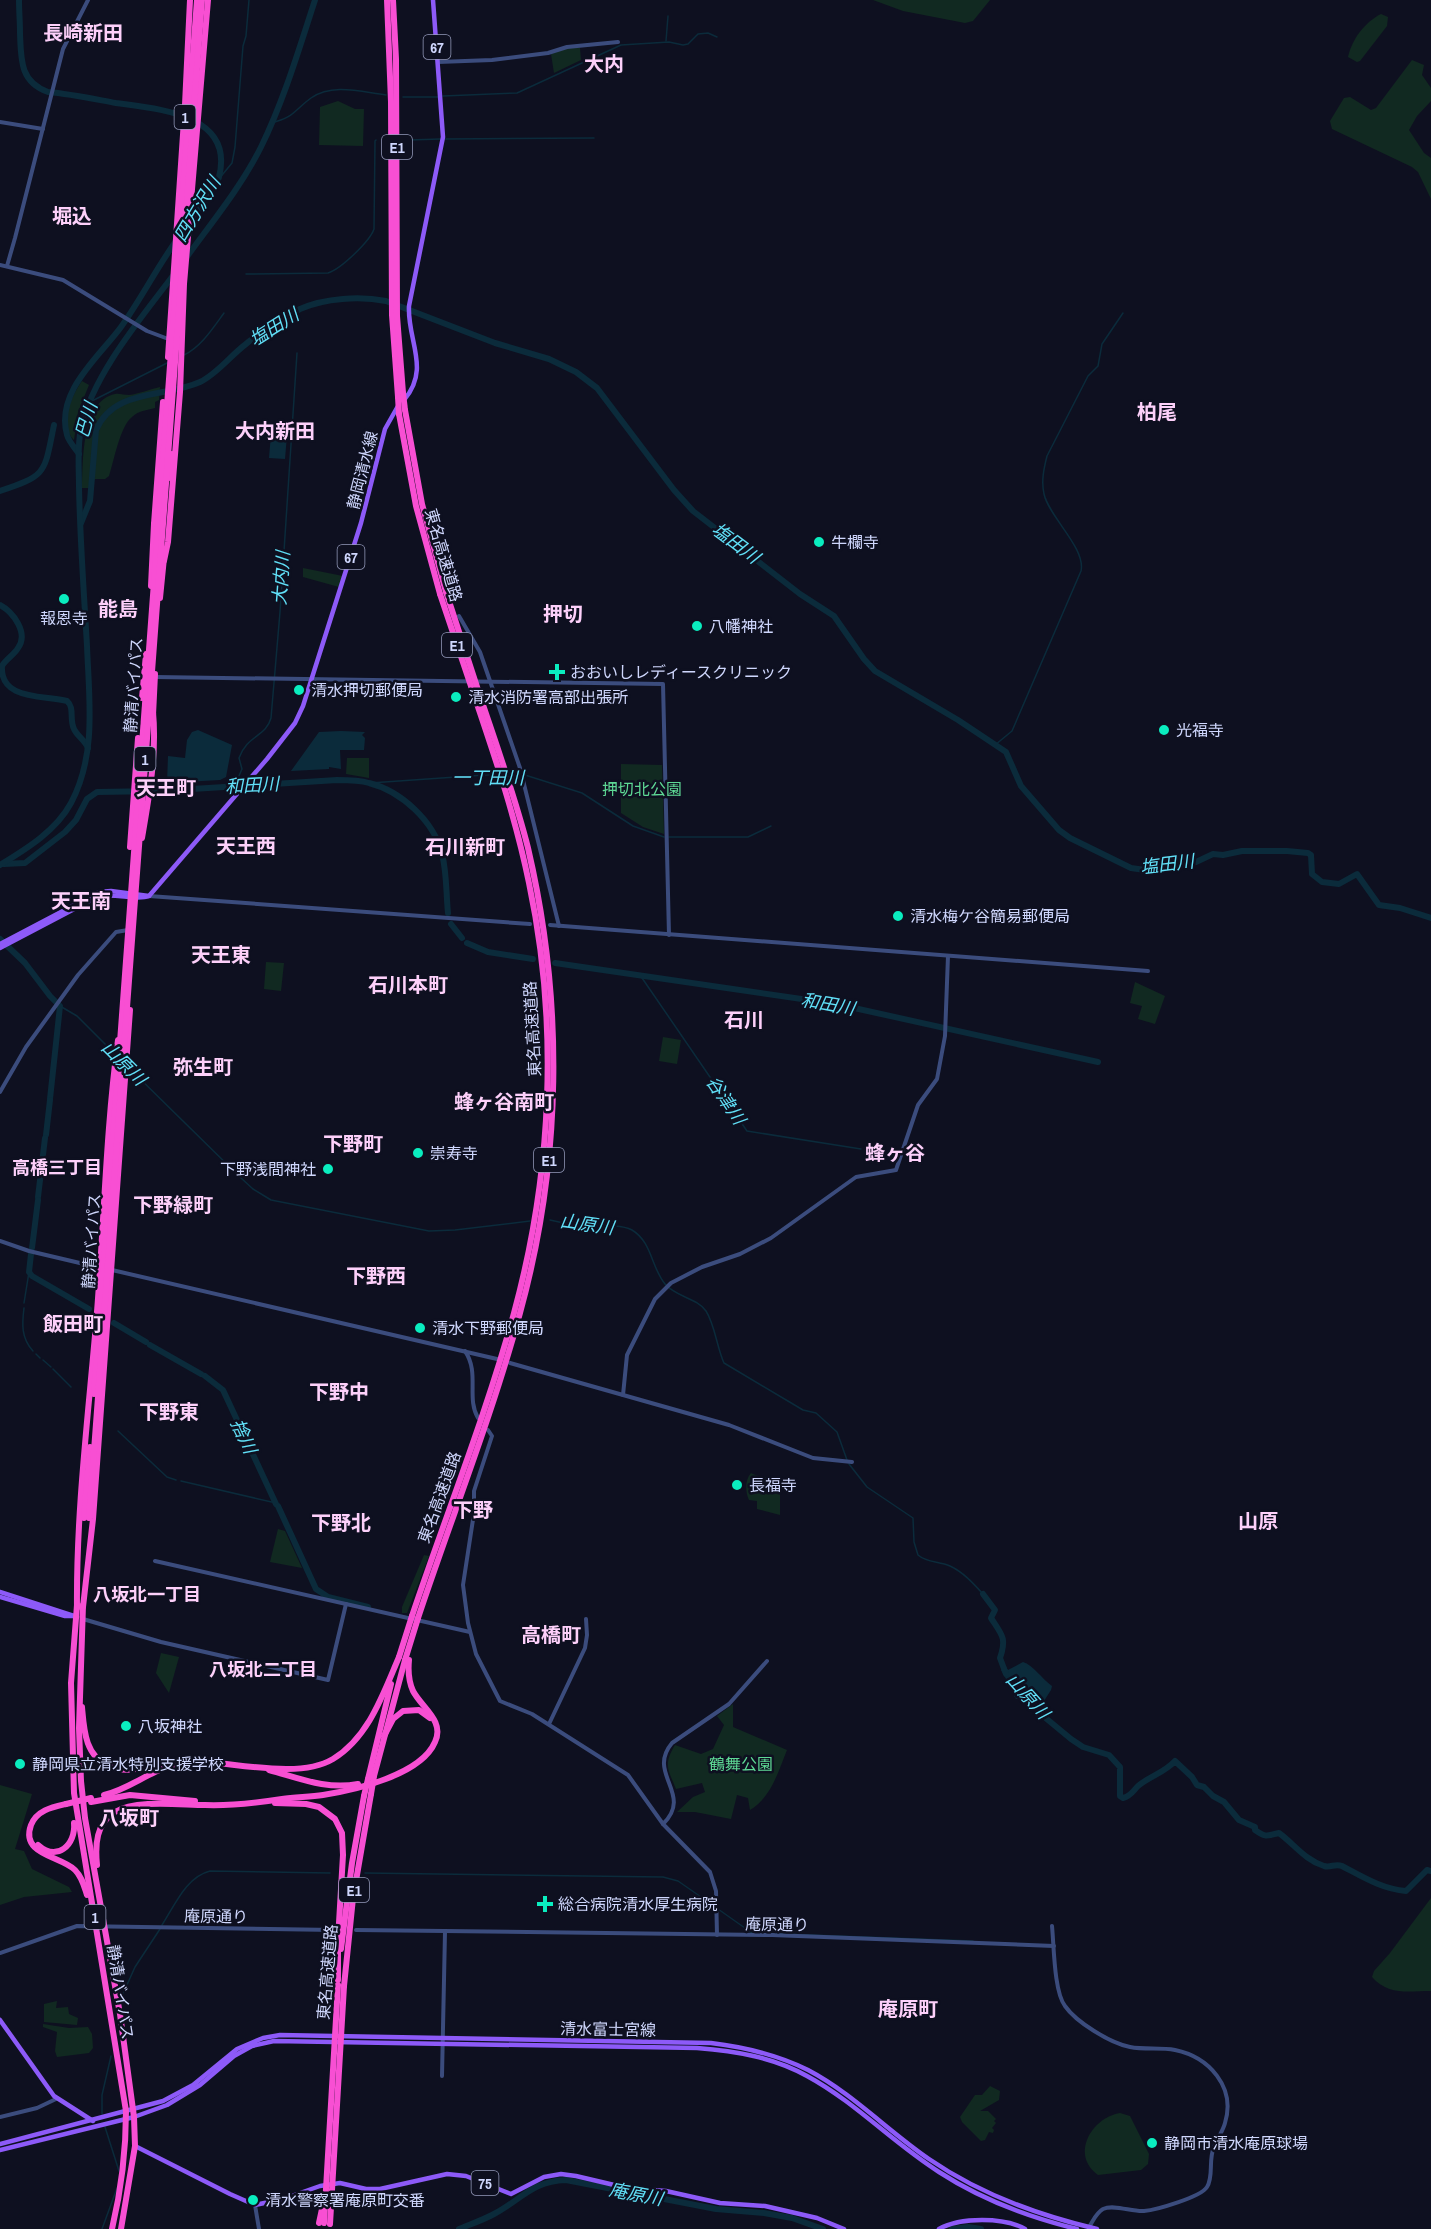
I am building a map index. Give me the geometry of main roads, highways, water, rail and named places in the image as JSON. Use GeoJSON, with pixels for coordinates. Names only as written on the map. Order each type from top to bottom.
{"type":"FeatureCollection","features":[{"type":"Feature","properties":{"kind":"highway","name":"静清バイパス"},"geometry":{"type":"LineString","coordinates":[[100,1926],[99,1902],[81,1781],[80,1608],[199,0]]}},
{"type":"Feature","properties":{"kind":"highway"},"geometry":{"type":"LineString","coordinates":[[164,561],[168,542],[181,381],[199,0]]}},
{"type":"Feature","properties":{"kind":"highway","name":"1"},"geometry":{"type":"LineString","coordinates":[[151,593],[186,105],[199,0]]}},
{"type":"Feature","properties":{"kind":"highway","name":"東名高速道路"},"geometry":{"type":"LineString","coordinates":[[387,0],[394,293]]}},
{"type":"Feature","properties":{"kind":"highway","name":"東名高速道路"},"geometry":{"type":"LineString","coordinates":[[393,0],[396,70],[394,315],[402,412],[443,593],[517,808],[539,903],[553,1022],[553,1100],[547,1184],[538,1238],[520,1312],[494,1399],[417,1617]]}},
{"type":"Feature","properties":{"kind":"highway"},"geometry":{"type":"LineString","coordinates":[[129,930],[138,902],[171,478],[180,337],[176,317]]}},
{"type":"Feature","properties":{"kind":"highway"},"geometry":{"type":"LineString","coordinates":[[129,930],[127,883],[151,593],[162,416],[176,317]]}},
{"type":"Feature","properties":{"kind":"highway","name":"東名高速道路"},"geometry":{"type":"LineString","coordinates":[[325,2227],[340,1984],[350,1874],[371,1778],[404,1659],[514,1311],[535,1219],[547,1118],[547,1019],[535,913],[511,810],[477,694]]}},
{"type":"Feature","properties":{"kind":"highway"},"geometry":{"type":"LineString","coordinates":[[87,1518],[83,1480],[116,1049],[129,930],[142,836],[149,807],[153,712]]}},
{"type":"Feature","properties":{"kind":"highway"},"geometry":{"type":"LineString","coordinates":[[87,1518],[96,1481],[127,1071],[140,730]]}},
{"type":"Feature","properties":{"kind":"highway","name":"静清バイパス"},"geometry":{"type":"LineString","coordinates":[[80,1618],[71,1683],[74,1793],[94,1912],[100,1926],[120,2014],[135,2146],[121,2229]]}},
{"type":"Feature","properties":{"kind":"highway"},"geometry":{"type":"LineString","coordinates":[[80,1677],[86,1740],[93,1754],[113,1768],[127,1770],[176,1761],[201,1761],[304,1769],[324,1763],[342,1752],[367,1725],[404,1659]]}},
{"type":"Feature","properties":{"kind":"highway"},"geometry":{"type":"LineString","coordinates":[[265,1803],[363,1787],[403,1771],[428,1752],[435,1743],[438,1729],[434,1718],[411,1686],[404,1659]]}},
{"type":"Feature","properties":{"kind":"highway","name":"東名高速道路"},"geometry":{"type":"LineString","coordinates":[[371,1778],[404,1659]]}},
{"type":"Feature","properties":{"kind":"highway"},"geometry":{"type":"LineString","coordinates":[[251,1765],[320,1785],[352,1785],[388,1774],[412,1762],[430,1746],[434,1729],[426,1714],[419,1710],[409,1709],[398,1714],[384,1736]]}},
{"type":"Feature","properties":{"kind":"highway"},"geometry":{"type":"LineString","coordinates":[[94,1912],[76,1871],[68,1864],[41,1853],[31,1840],[30,1828],[35,1817],[47,1809],[91,1800],[121,1790],[162,1769],[201,1761]]}},
{"type":"Feature","properties":{"kind":"highway"},"geometry":{"type":"LineString","coordinates":[[66,1806],[47,1813],[35,1826],[36,1843],[46,1850],[61,1851],[72,1841],[75,1827],[74,1793]]}},
{"type":"Feature","properties":{"kind":"highway"},"geometry":{"type":"LineString","coordinates":[[91,1800],[149,1796],[225,1805]]}},
{"type":"Feature","properties":{"kind":"highway"},"geometry":{"type":"LineString","coordinates":[[99,1902],[96,1840],[104,1821],[115,1811],[141,1805],[265,1803],[312,1805],[328,1813],[339,1826],[344,1846],[339,1928],[340,1984]]}},
{"type":"Feature","properties":{"kind":"highway","name":"東名高速道路"},"geometry":{"type":"LineString","coordinates":[[325,2227],[340,1984]]}},
{"type":"Feature","properties":{"kind":"highway","name":"静清バイパス"},"geometry":{"type":"LineString","coordinates":[[112,2229],[126,2140],[126,2119],[132,2112]]}},
{"type":"Feature","properties":{"kind":"main road","name":"静岡清水線"},"geometry":{"type":"LineString","coordinates":[[134,895],[149,896],[295,723],[312,679],[361,523],[384,429],[415,381],[417,359],[408,318],[409,306],[443,137],[434,0]]}},
{"type":"Feature","properties":{"kind":"main road"},"geometry":{"type":"LineString","coordinates":[[0,946],[99,892],[111,891],[134,895]]}},
{"type":"Feature","properties":{"kind":"main road"},"geometry":{"type":"LineString","coordinates":[[0,1592],[80,1618]]}},
{"type":"Feature","properties":{"kind":"main road"},"geometry":{"type":"LineString","coordinates":[[0,1597],[65,1616],[80,1618]]}},
{"type":"Feature","properties":{"kind":"main road"},"geometry":{"type":"LineString","coordinates":[[0,2020],[56,2099],[100,2125]]}},
{"type":"Feature","properties":{"kind":"main road","name":"清水富士宮線"},"geometry":{"type":"LineString","coordinates":[[0,2144],[132,2112],[163,2101],[202,2078],[237,2049],[263,2038],[291,2034],[725,2050],[757,2056],[806,2075],[829,2089],[916,2157],[961,2186],[1026,2215],[1077,2229]]}},
{"type":"Feature","properties":{"kind":"main road","name":"清水富士宮線"},"geometry":{"type":"LineString","coordinates":[[443,2041],[701,2043],[752,2050],[796,2065],[820,2077],[928,2158],[969,2183],[1027,2209],[1097,2229]]}},
{"type":"Feature","properties":{"kind":"main road"},"geometry":{"type":"LineString","coordinates":[[0,2150],[126,2119]]}},
{"type":"Feature","properties":{"kind":"main road","name":"75"},"geometry":{"type":"LineString","coordinates":[[135,2146],[255,2205],[330,2184],[340,2183],[366,2189],[380,2189],[447,2174],[466,2175],[511,2193],[544,2177],[561,2174],[627,2188],[666,2191],[720,2203],[765,2206],[817,2218],[844,2229]]}},
{"type":"Feature","properties":{"kind":"main road"},"geometry":{"type":"LineString","coordinates":[[939,2229],[956,2221],[970,2220],[1010,2223],[1025,2229]]}},
{"type":"Feature","properties":{"kind":"water"},"geometry":{"type":"Polygon","coordinates":[[[271,434],[287,435],[285,459],[269,458],[271,434]]]}},
{"type":"Feature","properties":{"kind":"water"},"geometry":{"type":"Polygon","coordinates":[[[198,730],[232,745],[226,777],[220,780],[167,783],[168,756],[185,758],[187,740],[192,732],[198,730]]]}},
{"type":"Feature","properties":{"kind":"water"},"geometry":{"type":"Polygon","coordinates":[[[319,732],[365,732],[362,735],[365,738],[364,750],[340,750],[341,769],[329,767],[329,769],[291,771],[319,732]]]}},
{"type":"Feature","properties":{"kind":"water"},"geometry":{"type":"Polygon","coordinates":[[[1023,1662],[1052,1686],[1044,1701],[1039,1702],[1028,1698],[1016,1699],[1014,1696],[1001,1670],[1006,1667],[1008,1670],[1023,1662]]]}},
{"type":"Feature","properties":{"kind":"waterway","name":"四方沢川"},"geometry":{"type":"LineString","coordinates":[[19,0],[22,61],[27,76],[39,88],[48,92],[172,112],[205,127],[216,140],[221,156],[219,177],[210,194],[188,223]]}},
{"type":"Feature","properties":{"kind":"waterway"},"geometry":{"type":"LineString","coordinates":[[218,180],[232,163],[235,147],[249,0]]}},
{"type":"Feature","properties":{"kind":"waterway","name":"巴川"},"geometry":{"type":"LineString","coordinates":[[186,258],[235,190],[261,147],[284,93],[315,0]]}},
{"type":"Feature","properties":{"kind":"waterway"},"geometry":{"type":"LineString","coordinates":[[666,41],[668,16]]}},
{"type":"Feature","properties":{"kind":"waterway"},"geometry":{"type":"LineString","coordinates":[[443,96],[517,93],[621,45],[669,42],[683,45],[688,44],[698,34],[708,33],[717,37]]}},
{"type":"Feature","properties":{"kind":"waterway"},"geometry":{"type":"LineString","coordinates":[[271,123],[289,116],[311,98],[328,91],[347,90],[386,95]]}},
{"type":"Feature","properties":{"kind":"waterway"},"geometry":{"type":"LineString","coordinates":[[403,97],[438,97]]}},
{"type":"Feature","properties":{"kind":"waterway"},"geometry":{"type":"LineString","coordinates":[[445,139],[594,138]]}},
{"type":"Feature","properties":{"kind":"waterway"},"geometry":{"type":"LineString","coordinates":[[409,140],[440,139]]}},
{"type":"Feature","properties":{"kind":"waterway"},"geometry":{"type":"LineString","coordinates":[[246,274],[328,273],[340,266],[361,247],[374,229],[376,140]]}},
{"type":"Feature","properties":{"kind":"waterway","name":"四方沢川"},"geometry":{"type":"LineString","coordinates":[[79,454],[68,438],[65,419],[67,404],[73,390],[81,376],[121,327],[176,241]]}},
{"type":"Feature","properties":{"kind":"waterway","name":"巴川"},"geometry":{"type":"LineString","coordinates":[[0,865],[49,831],[65,813],[85,765],[90,706],[80,507],[81,428],[87,408],[107,367],[175,273]]}},
{"type":"Feature","properties":{"kind":"waterway","name":"塩田川"},"geometry":{"type":"LineString","coordinates":[[81,523],[90,501],[96,430],[104,417],[115,407],[142,396],[200,382],[249,341],[310,305],[343,299],[386,301],[495,343],[549,359],[576,372],[597,388],[674,490],[693,511],[800,594],[834,616],[875,671],[958,720],[1006,752],[1021,786],[1059,830],[1070,838],[1131,868],[1145,870],[1152,866],[1174,866],[1196,862],[1213,854],[1223,855],[1242,851],[1308,853],[1311,855],[1312,874],[1322,882],[1339,884],[1357,874],[1379,905],[1400,908],[1431,918]]}},
{"type":"Feature","properties":{"kind":"waterway"},"geometry":{"type":"LineString","coordinates":[[184,355],[201,342],[224,313]]}},
{"type":"Feature","properties":{"kind":"waterway"},"geometry":{"type":"LineString","coordinates":[[995,745],[1012,731],[1081,571],[1078,552],[1047,503],[1043,489],[1044,470],[1047,456],[1088,376],[1098,366],[1102,344],[1123,313]]}},
{"type":"Feature","properties":{"kind":"waterway","name":"大内川"},"geometry":{"type":"LineString","coordinates":[[234,787],[242,769],[239,758],[242,750],[265,729],[271,718],[297,353]]}},
{"type":"Feature","properties":{"kind":"waterway"},"geometry":{"type":"LineString","coordinates":[[88,403],[169,362]]}},
{"type":"Feature","properties":{"kind":"waterway"},"geometry":{"type":"LineString","coordinates":[[0,491],[27,481],[41,470],[48,453],[54,425]]}},
{"type":"Feature","properties":{"kind":"waterway"},"geometry":{"type":"LineString","coordinates":[[0,605],[14,618],[22,636],[18,648],[2,666],[3,677],[8,685],[24,694],[67,701],[71,707],[74,729],[88,748]]}},
{"type":"Feature","properties":{"kind":"waterway","name":"一丁田川"},"geometry":{"type":"LineString","coordinates":[[370,783],[499,774]]}},
{"type":"Feature","properties":{"kind":"waterway","name":"一丁田川"},"geometry":{"type":"LineString","coordinates":[[510,775],[520,775]]}},
{"type":"Feature","properties":{"kind":"waterway","name":"一丁田川"},"geometry":{"type":"LineString","coordinates":[[525,775],[582,793],[633,826],[664,837]]}},
{"type":"Feature","properties":{"kind":"waterway","name":"和田川"},"geometry":{"type":"LineString","coordinates":[[4,864],[25,863],[65,832],[76,820],[87,799],[97,792],[160,791],[337,780],[357,781],[381,787],[404,800],[432,830],[444,861],[448,913]]}},
{"type":"Feature","properties":{"kind":"waterway","name":"一丁田川"},"geometry":{"type":"LineString","coordinates":[[669,837],[748,837],[771,826]]}},
{"type":"Feature","properties":{"kind":"waterway","name":"和田川"},"geometry":{"type":"LineString","coordinates":[[451,924],[462,938]]}},
{"type":"Feature","properties":{"kind":"waterway","name":"山原川"},"geometry":{"type":"LineString","coordinates":[[0,939],[25,963],[60,1006],[50,1099]]}},
{"type":"Feature","properties":{"kind":"waterway","name":"和田川"},"geometry":{"type":"LineString","coordinates":[[467,943],[488,952],[533,959]]}},
{"type":"Feature","properties":{"kind":"waterway","name":"和田川"},"geometry":{"type":"LineString","coordinates":[[555,963],[836,1004],[1098,1062]]}},
{"type":"Feature","properties":{"kind":"waterway","name":"谷津川"},"geometry":{"type":"LineString","coordinates":[[640,975],[747,1131],[861,1149]]}},
{"type":"Feature","properties":{"kind":"waterway","name":"山原川"},"geometry":{"type":"LineString","coordinates":[[60,1006],[77,1016],[114,1053]]}},
{"type":"Feature","properties":{"kind":"waterway","name":"山原川"},"geometry":{"type":"LineString","coordinates":[[128,1067],[241,1178],[271,1200],[429,1231],[530,1221]]}},
{"type":"Feature","properties":{"kind":"waterway","name":"捨川"},"geometry":{"type":"LineString","coordinates":[[46,1135],[50,1100]]}},
{"type":"Feature","properties":{"kind":"waterway","name":"捨川"},"geometry":{"type":"LineString","coordinates":[[38,1197],[45,1138]]}},
{"type":"Feature","properties":{"kind":"waterway","name":"捨川"},"geometry":{"type":"LineString","coordinates":[[32,1248],[38,1200]]}},
{"type":"Feature","properties":{"kind":"waterway","name":"山原川"},"geometry":{"type":"LineString","coordinates":[[550,1220],[577,1226],[627,1228],[639,1235],[648,1248],[665,1284],[706,1311],[724,1363],[803,1410],[816,1413],[837,1432],[847,1460]]}},
{"type":"Feature","properties":{"kind":"waterway","name":"捨川"},"geometry":{"type":"LineString","coordinates":[[31,1254],[29,1272],[32,1276],[89,1309]]}},
{"type":"Feature","properties":{"kind":"waterway","name":"捨川"},"geometry":{"type":"LineString","coordinates":[[24,1303],[29,1272]]}},
{"type":"Feature","properties":{"kind":"waterway","name":"捨川"},"geometry":{"type":"LineString","coordinates":[[24,1308],[24,1336],[33,1351]]}},
{"type":"Feature","properties":{"kind":"waterway","name":"捨川"},"geometry":{"type":"LineString","coordinates":[[114,1323],[146,1342]]}},
{"type":"Feature","properties":{"kind":"waterway","name":"捨川"},"geometry":{"type":"LineString","coordinates":[[150,1345],[201,1374]]}},
{"type":"Feature","properties":{"kind":"waterway","name":"捨川"},"geometry":{"type":"LineString","coordinates":[[36,1354],[40,1358]]}},
{"type":"Feature","properties":{"kind":"waterway","name":"捨川"},"geometry":{"type":"LineString","coordinates":[[43,1360],[51,1367]]}},
{"type":"Feature","properties":{"kind":"waterway","name":"捨川"},"geometry":{"type":"LineString","coordinates":[[53,1369],[71,1387]]}},
{"type":"Feature","properties":{"kind":"waterway","name":"捨川"},"geometry":{"type":"LineString","coordinates":[[205,1376],[223,1390],[276,1504]]}},
{"type":"Feature","properties":{"kind":"waterway","name":"捨川"},"geometry":{"type":"LineString","coordinates":[[118,1431],[167,1477],[176,1480]]}},
{"type":"Feature","properties":{"kind":"waterway","name":"山原川"},"geometry":{"type":"LineString","coordinates":[[849,1464],[867,1487],[913,1518],[914,1542],[918,1555],[955,1568],[983,1594]]}},
{"type":"Feature","properties":{"kind":"waterway","name":"捨川"},"geometry":{"type":"LineString","coordinates":[[181,1481],[276,1503]]}},
{"type":"Feature","properties":{"kind":"waterway","name":"捨川"},"geometry":{"type":"LineString","coordinates":[[278,1506],[316,1589],[328,1597],[368,1607]]}},
{"type":"Feature","properties":{"kind":"waterway","name":"山原川"},"geometry":{"type":"LineString","coordinates":[[983,1594],[995,1610],[991,1618],[1002,1637],[1003,1646],[1000,1658],[1006,1674]]}},
{"type":"Feature","properties":{"kind":"waterway","name":"山原川"},"geometry":{"type":"LineString","coordinates":[[1026,1694],[1042,1715],[1071,1739],[1083,1747],[1109,1755],[1120,1767],[1120,1796],[1123,1798],[1175,1761],[1197,1785],[1204,1787],[1224,1802],[1239,1820],[1255,1827],[1255,1830],[1265,1835],[1279,1833],[1305,1856],[1317,1863],[1326,1866],[1340,1865],[1381,1885],[1406,1891],[1427,1870],[1431,1871]]}},
{"type":"Feature","properties":{"kind":"waterway"},"geometry":{"type":"LineString","coordinates":[[162,1925],[188,1885],[194,1879],[210,1871],[330,1873]]}},
{"type":"Feature","properties":{"kind":"waterway"},"geometry":{"type":"LineString","coordinates":[[365,1873],[663,1877],[678,1881],[714,1906]]}},
{"type":"Feature","properties":{"kind":"waterway"},"geometry":{"type":"LineString","coordinates":[[718,1909],[752,1933],[973,1941]]}},
{"type":"Feature","properties":{"kind":"waterway"},"geometry":{"type":"LineString","coordinates":[[122,1996],[135,1967],[160,1929]]}},
{"type":"Feature","properties":{"kind":"waterway"},"geometry":{"type":"LineString","coordinates":[[102,2114],[102,2095],[111,2056]]}},
{"type":"Feature","properties":{"kind":"waterway"},"geometry":{"type":"LineString","coordinates":[[105,2127],[119,2171]]}},
{"type":"Feature","properties":{"kind":"waterway","name":"庵原川"},"geometry":{"type":"LineString","coordinates":[[459,2229],[494,2214],[535,2188],[554,2181],[566,2180],[716,2209],[792,2218],[823,2229]]}},
{"type":"Feature","properties":{"kind":"waterway"},"geometry":{"type":"LineString","coordinates":[[102,2229],[117,2188]]}},
{"type":"Feature","properties":{"kind":"waterway","name":"庵原川"},"geometry":{"type":"LineString","coordinates":[[952,2229],[968,2227],[981,2229]]}},
{"type":"Feature","properties":{"kind":"place","name":"牛欄寺"},"geometry":{"type":"Point","coordinates":[819,542]}},
{"type":"Feature","properties":{"kind":"place","name":"報恩寺"},"geometry":{"type":"Point","coordinates":[64,599]}},
{"type":"Feature","properties":{"kind":"place","name":"八幡神社"},"geometry":{"type":"Point","coordinates":[697,626]}},
{"type":"Feature","properties":{"kind":"place","name":"おおいしレディースクリニック"},"geometry":{"type":"Point","coordinates":[557,672]}},
{"type":"Feature","properties":{"kind":"place","name":"清水押切郵便局"},"geometry":{"type":"Point","coordinates":[299,690]}},
{"type":"Feature","properties":{"kind":"place","name":"清水消防署高部出張所"},"geometry":{"type":"Point","coordinates":[456,697]}},
{"type":"Feature","properties":{"kind":"place","name":"光福寺"},"geometry":{"type":"Point","coordinates":[1164,730]}},
{"type":"Feature","properties":{"kind":"place","name":"清水梅ケ谷簡易郵便局"},"geometry":{"type":"Point","coordinates":[898,916]}},
{"type":"Feature","properties":{"kind":"place","name":"崇寿寺"},"geometry":{"type":"Point","coordinates":[418,1153]}},
{"type":"Feature","properties":{"kind":"place","name":"下野浅間神社"},"geometry":{"type":"Point","coordinates":[328,1169]}},
{"type":"Feature","properties":{"kind":"place","name":"清水下野郵便局"},"geometry":{"type":"Point","coordinates":[420,1328]}},
{"type":"Feature","properties":{"kind":"place","name":"長福寺"},"geometry":{"type":"Point","coordinates":[737,1485]}},
{"type":"Feature","properties":{"kind":"place","name":"八坂神社"},"geometry":{"type":"Point","coordinates":[126,1726]}},
{"type":"Feature","properties":{"kind":"place","name":"静岡県立清水特別支援学校"},"geometry":{"type":"Point","coordinates":[20,1764]}},
{"type":"Feature","properties":{"kind":"place","name":"総合病院清水厚生病院"},"geometry":{"type":"Point","coordinates":[545,1904]}},
{"type":"Feature","properties":{"kind":"place","name":"静岡市清水庵原球場"},"geometry":{"type":"Point","coordinates":[1152,2143]}},
{"type":"Feature","properties":{"kind":"place","name":"清水警察署庵原町交番"},"geometry":{"type":"Point","coordinates":[253,2200]}},
{"type":"Feature","properties":{"kind":"district","name":"長崎新田"},"geometry":{"type":"Point","coordinates":[83,32]}},
{"type":"Feature","properties":{"kind":"district","name":"大内"},"geometry":{"type":"Point","coordinates":[604,63]}},
{"type":"Feature","properties":{"kind":"district","name":"堀込"},"geometry":{"type":"Point","coordinates":[72,215]}},
{"type":"Feature","properties":{"kind":"district","name":"柏尾"},"geometry":{"type":"Point","coordinates":[1157,411]}},
{"type":"Feature","properties":{"kind":"district","name":"大内新田"},"geometry":{"type":"Point","coordinates":[275,430]}},
{"type":"Feature","properties":{"kind":"district","name":"能島"},"geometry":{"type":"Point","coordinates":[118,608]}},
{"type":"Feature","properties":{"kind":"district","name":"押切"},"geometry":{"type":"Point","coordinates":[563,613]}},
{"type":"Feature","properties":{"kind":"district","name":"天王町"},"geometry":{"type":"Point","coordinates":[166,787]}},
{"type":"Feature","properties":{"kind":"district","name":"天王西"},"geometry":{"type":"Point","coordinates":[246,845]}},
{"type":"Feature","properties":{"kind":"district","name":"石川新町"},"geometry":{"type":"Point","coordinates":[465,846]}},
{"type":"Feature","properties":{"kind":"district","name":"天王南"},"geometry":{"type":"Point","coordinates":[81,900]}},
{"type":"Feature","properties":{"kind":"district","name":"天王東"},"geometry":{"type":"Point","coordinates":[221,954]}},
{"type":"Feature","properties":{"kind":"district","name":"石川本町"},"geometry":{"type":"Point","coordinates":[408,984]}},
{"type":"Feature","properties":{"kind":"district","name":"石川"},"geometry":{"type":"Point","coordinates":[744,1019]}},
{"type":"Feature","properties":{"kind":"district","name":"弥生町"},"geometry":{"type":"Point","coordinates":[203,1066]}},
{"type":"Feature","properties":{"kind":"district","name":"蜂ヶ谷南町"},"geometry":{"type":"Point","coordinates":[504,1101]}},
{"type":"Feature","properties":{"kind":"district","name":"下野町"},"geometry":{"type":"Point","coordinates":[353,1143]}},
{"type":"Feature","properties":{"kind":"district","name":"蜂ヶ谷"},"geometry":{"type":"Point","coordinates":[895,1152]}},
{"type":"Feature","properties":{"kind":"district","name":"高橋三丁目"},"geometry":{"type":"Point","coordinates":[57,1167]}},
{"type":"Feature","properties":{"kind":"district","name":"下野緑町"},"geometry":{"type":"Point","coordinates":[173,1204]}},
{"type":"Feature","properties":{"kind":"district","name":"下野西"},"geometry":{"type":"Point","coordinates":[376,1275]}},
{"type":"Feature","properties":{"kind":"district","name":"飯田町"},"geometry":{"type":"Point","coordinates":[73,1323]}},
{"type":"Feature","properties":{"kind":"district","name":"下野中"},"geometry":{"type":"Point","coordinates":[339,1391]}},
{"type":"Feature","properties":{"kind":"district","name":"下野東"},"geometry":{"type":"Point","coordinates":[169,1411]}},
{"type":"Feature","properties":{"kind":"district","name":"下野"},"geometry":{"type":"Point","coordinates":[473,1509]}},
{"type":"Feature","properties":{"kind":"district","name":"山原"},"geometry":{"type":"Point","coordinates":[1258,1520]}},
{"type":"Feature","properties":{"kind":"district","name":"下野北"},"geometry":{"type":"Point","coordinates":[341,1522]}},
{"type":"Feature","properties":{"kind":"district","name":"八坂北一丁目"},"geometry":{"type":"Point","coordinates":[147,1594]}},
{"type":"Feature","properties":{"kind":"district","name":"高橋町"},"geometry":{"type":"Point","coordinates":[551,1634]}},
{"type":"Feature","properties":{"kind":"district","name":"八坂北二丁目"},"geometry":{"type":"Point","coordinates":[263,1669]}},
{"type":"Feature","properties":{"kind":"district","name":"八坂町"},"geometry":{"type":"Point","coordinates":[129,1817]}},
{"type":"Feature","properties":{"kind":"district","name":"庵原町"},"geometry":{"type":"Point","coordinates":[908,2008]}},
{"type":"Feature","properties":{"kind":"park label","name":"押切北公園"},"geometry":{"type":"Point","coordinates":[642,789]}},
{"type":"Feature","properties":{"kind":"park label","name":"鶴舞公園"},"geometry":{"type":"Point","coordinates":[741,1764]}}]}
